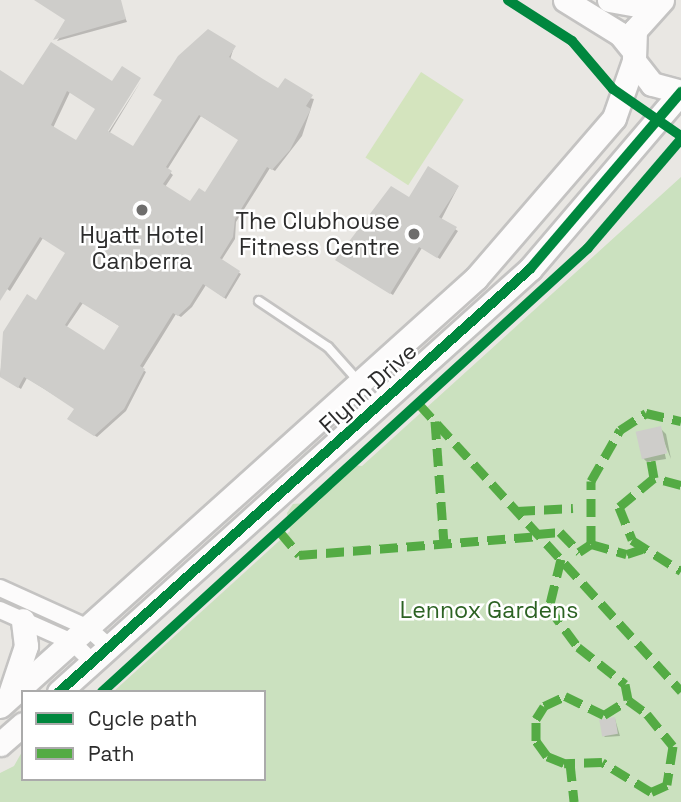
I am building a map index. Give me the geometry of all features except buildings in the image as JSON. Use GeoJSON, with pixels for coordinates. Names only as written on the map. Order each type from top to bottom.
{"type":"FeatureCollection","features":[{"type":"Feature","properties":{"kind":"main road"},"geometry":{"type":"LineString","coordinates":[[565,0],[620,34],[652,84],[681,92]]}},
{"type":"Feature","properties":{"kind":"main road"},"geometry":{"type":"LineString","coordinates":[[609,0],[656,3]]}},
{"type":"Feature","properties":{"kind":"main road","name":"Flynn Drive"},"geometry":{"type":"LineString","coordinates":[[4,703],[476,278],[569,177],[614,118],[633,55],[656,3]]}},
{"type":"Feature","properties":{"kind":"main road","name":"Flynn Drive"},"geometry":{"type":"LineString","coordinates":[[61,690],[530,269],[681,92]]}},
{"type":"Feature","properties":{"kind":"main road"},"geometry":{"type":"LineString","coordinates":[[159,564],[177,586]]}},
{"type":"Feature","properties":{"kind":"main road"},"geometry":{"type":"LineString","coordinates":[[4,703],[26,646],[23,620]]}},
{"type":"Feature","properties":{"kind":"main road"},"geometry":{"type":"LineString","coordinates":[[0,744],[21,726]]}},
{"type":"Feature","properties":{"kind":"street"},"geometry":{"type":"LineString","coordinates":[[0,588],[80,635],[101,654]]}},
{"type":"Feature","properties":{"kind":"street"},"geometry":{"type":"LineString","coordinates":[[0,610],[23,620],[80,635]]}},
{"type":"Feature","properties":{"kind":"lane"},"geometry":{"type":"LineString","coordinates":[[259,301],[328,347],[360,380],[379,405]]}},
{"type":"Feature","properties":{"kind":"green space"},"geometry":{"type":"Polygon","coordinates":[[[421,72],[464,100],[408,185],[365,158],[421,72]]]}},
{"type":"Feature","properties":{"kind":"green space","name":"Lennox Gardens"},"geometry":{"type":"Polygon","coordinates":[[[681,177],[681,802],[0,802],[0,773],[14,766],[21,754],[21,781],[266,781],[266,690],[115,690],[290,531],[287,513],[293,504],[319,502],[344,464],[362,466],[681,177]]]}},
{"type":"Feature","properties":{"kind":"marked path"},"geometry":{"type":"LineString","coordinates":[[419,404],[681,691]]}},
{"type":"Feature","properties":{"kind":"marked path"},"geometry":{"type":"LineString","coordinates":[[537,534],[560,532],[579,552],[591,544],[591,481],[620,430],[646,413],[681,421]]}},
{"type":"Feature","properties":{"kind":"marked path"},"geometry":{"type":"LineString","coordinates":[[435,421],[444,544]]}},
{"type":"Feature","properties":{"kind":"marked path"},"geometry":{"type":"LineString","coordinates":[[651,461],[654,478]]}},
{"type":"Feature","properties":{"kind":"marked path"},"geometry":{"type":"LineString","coordinates":[[681,485],[654,478],[619,507],[632,540],[681,571]]}},
{"type":"Feature","properties":{"kind":"marked path"},"geometry":{"type":"LineString","coordinates":[[517,511],[573,508]]}},
{"type":"Feature","properties":{"kind":"marked path"},"geometry":{"type":"LineString","coordinates":[[280,532],[299,555],[540,536]]}},
{"type":"Feature","properties":{"kind":"marked path"},"geometry":{"type":"LineString","coordinates":[[591,544],[627,554],[642,549]]}},
{"type":"Feature","properties":{"kind":"marked path"},"geometry":{"type":"LineString","coordinates":[[561,559],[549,608],[578,647],[625,684],[628,700]]}},
{"type":"Feature","properties":{"kind":"marked path"},"geometry":{"type":"LineString","coordinates":[[565,696],[604,715],[628,700],[647,714],[673,746],[667,785],[651,792],[602,762],[564,763],[547,756],[536,741],[536,719],[544,706],[565,696]]}},
{"type":"Feature","properties":{"kind":"marked path"},"geometry":{"type":"LineString","coordinates":[[570,763],[574,802]]}},
{"type":"Feature","properties":{"kind":"cycle path"},"geometry":{"type":"LineString","coordinates":[[508,0],[572,41],[613,89],[681,136]]}},
{"type":"Feature","properties":{"kind":"cycle path"},"geometry":{"type":"LineString","coordinates":[[61,690],[530,269],[681,92]]}},
{"type":"Feature","properties":{"kind":"cycle path"},"geometry":{"type":"LineString","coordinates":[[104,690],[588,248],[681,139]]}},
{"type":"Feature","properties":{"kind":"place","name":"Hyatt Hotel Canberra"},"geometry":{"type":"Point","coordinates":[142,210]}},
{"type":"Feature","properties":{"kind":"place","name":"The Clubhouse Fitness Centre"},"geometry":{"type":"Point","coordinates":[414,234]}}]}
